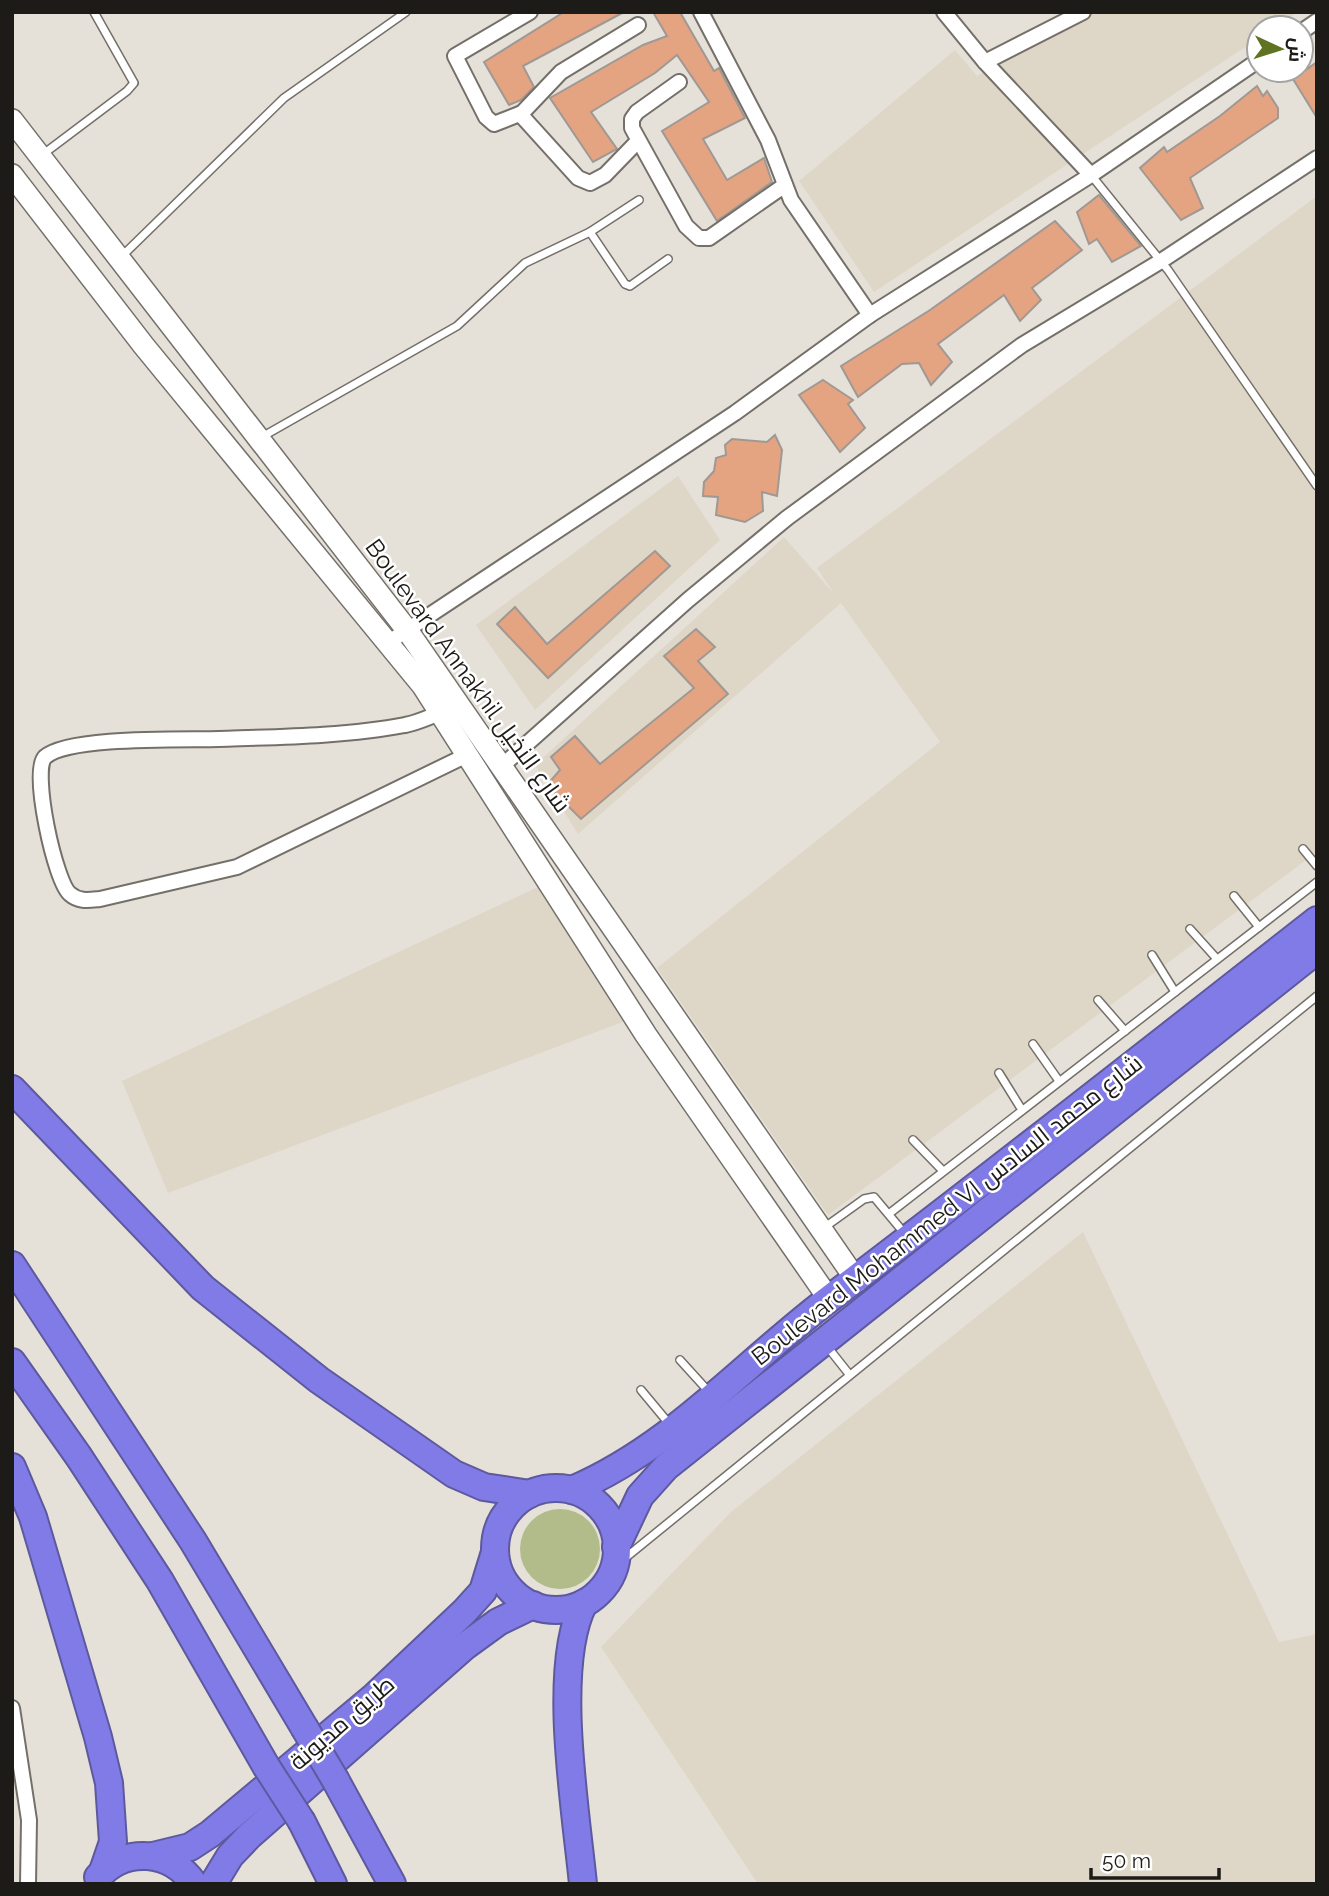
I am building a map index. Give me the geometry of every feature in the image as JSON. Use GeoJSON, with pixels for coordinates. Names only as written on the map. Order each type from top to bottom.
{"type":"FeatureCollection","features":[{"type":"Feature","properties":{"kind":"highway","name":"Boulevard Mohammed VI شارع محمد السادس"},"geometry":{"type":"LineString","coordinates":[[572,1490],[613,1472],[673,1429],[830,1299],[1317,920]]}},
{"type":"Feature","properties":{"kind":"highway","name":"Boulevard Mohammed VI شارع محمد السادس"},"geometry":{"type":"LineString","coordinates":[[615,1557],[634,1506],[648,1484],[1317,950]]}},
{"type":"Feature","properties":{"kind":"highway"},"geometry":{"type":"LineString","coordinates":[[12,1088],[175,1261],[261,1336],[318,1380],[464,1479],[484,1487],[530,1494]]}},
{"type":"Feature","properties":{"kind":"highway"},"geometry":{"type":"LineString","coordinates":[[12,1265],[193,1541],[336,1781],[392,1884]]}},
{"type":"Feature","properties":{"kind":"highway"},"geometry":{"type":"LineString","coordinates":[[12,1362],[79,1457],[160,1581],[266,1766],[302,1822],[333,1884]]}},
{"type":"Feature","properties":{"kind":"highway"},"geometry":{"type":"LineString","coordinates":[[12,1467],[33,1517],[106,1771],[114,1825],[113,1842],[98,1877]]}},
{"type":"Feature","properties":{"kind":"highway"},"geometry":{"type":"LineString","coordinates":[[547,1489],[572,1490],[586,1496],[603,1511],[611,1524],[615,1557],[600,1590],[584,1602],[559,1610],[533,1605],[506,1584],[495,1552],[496,1538],[504,1517],[518,1501],[547,1489]]}},
{"type":"Feature","properties":{"kind":"highway","name":"طريق مديونة"},"geometry":{"type":"LineString","coordinates":[[98,1877],[132,1856],[153,1856],[190,1847],[210,1834],[375,1696],[478,1598],[495,1552]]}},
{"type":"Feature","properties":{"kind":"highway"},"geometry":{"type":"LineString","coordinates":[[583,1884],[570,1732],[568,1656],[571,1634],[584,1602]]}},
{"type":"Feature","properties":{"kind":"highway","name":"طريق مديونة"},"geometry":{"type":"LineString","coordinates":[[213,1884],[230,1856],[249,1836],[465,1646],[498,1622],[533,1605]]}},
{"type":"Feature","properties":{"kind":"highway"},"geometry":{"type":"LineString","coordinates":[[153,1856],[175,1864],[194,1884]]}},
{"type":"Feature","properties":{"kind":"street"},"geometry":{"type":"LineString","coordinates":[[530,12],[455,56],[486,117],[494,124],[520,114],[561,72],[638,24]]}},
{"type":"Feature","properties":{"kind":"street"},"geometry":{"type":"LineString","coordinates":[[701,12],[768,140],[791,200],[870,315]]}},
{"type":"Feature","properties":{"kind":"street"},"geometry":{"type":"LineString","coordinates":[[944,12],[985,62],[1091,174]]}},
{"type":"Feature","properties":{"kind":"street"},"geometry":{"type":"LineString","coordinates":[[985,62],[1083,12]]}},
{"type":"Feature","properties":{"kind":"street"},"geometry":{"type":"LineString","coordinates":[[389,642],[735,414],[870,315],[1091,174],[1245,70]]}},
{"type":"Feature","properties":{"kind":"street"},"geometry":{"type":"LineString","coordinates":[[679,82],[632,119],[638,142],[686,226],[699,238],[720,234],[785,185]]}},
{"type":"Feature","properties":{"kind":"street"},"geometry":{"type":"LineString","coordinates":[[520,114],[578,178],[590,183],[605,175],[638,142]]}},
{"type":"Feature","properties":{"kind":"street","name":"Boulevard Annakhil شارع النخيل"},"geometry":{"type":"LineString","coordinates":[[12,120],[407,629],[857,1280]]}},
{"type":"Feature","properties":{"kind":"street"},"geometry":{"type":"LineString","coordinates":[[502,766],[688,600],[787,518],[1022,345],[1161,261],[1317,159]]}},
{"type":"Feature","properties":{"kind":"street","name":"Boulevard Annakhil شارع النخيل"},"geometry":{"type":"LineString","coordinates":[[12,175],[144,346],[389,642],[440,713],[646,1035],[830,1299]]}},
{"type":"Feature","properties":{"kind":"street"},"geometry":{"type":"LineString","coordinates":[[440,713],[407,725],[303,735],[105,742],[61,749],[46,756],[40,765],[40,789],[56,866],[67,893],[80,900],[100,899],[237,867],[467,755]]}},
{"type":"Feature","properties":{"kind":"street"},"geometry":{"type":"LineString","coordinates":[[12,1708],[29,1820],[28,1884]]}},
{"type":"Feature","properties":{"kind":"lane"},"geometry":{"type":"LineString","coordinates":[[40,156],[127,92],[134,83],[94,12]]}},
{"type":"Feature","properties":{"kind":"lane"},"geometry":{"type":"LineString","coordinates":[[120,258],[284,98],[406,12]]}},
{"type":"Feature","properties":{"kind":"lane"},"geometry":{"type":"LineString","coordinates":[[1091,174],[1161,261],[1317,486]]}},
{"type":"Feature","properties":{"kind":"lane"},"geometry":{"type":"LineString","coordinates":[[259,439],[457,326],[525,263],[590,232],[639,200]]}},
{"type":"Feature","properties":{"kind":"lane"},"geometry":{"type":"LineString","coordinates":[[590,232],[625,284],[630,286],[668,259]]}},
{"type":"Feature","properties":{"kind":"lane"},"geometry":{"type":"LineString","coordinates":[[1303,849],[1317,866]]}},
{"type":"Feature","properties":{"kind":"lane"},"geometry":{"type":"LineString","coordinates":[[890,1213],[1317,882]]}},
{"type":"Feature","properties":{"kind":"lane"},"geometry":{"type":"LineString","coordinates":[[1234,895],[1259,927]]}},
{"type":"Feature","properties":{"kind":"lane"},"geometry":{"type":"LineString","coordinates":[[1190,929],[1217,959]]}},
{"type":"Feature","properties":{"kind":"lane"},"geometry":{"type":"LineString","coordinates":[[1152,955],[1175,992]]}},
{"type":"Feature","properties":{"kind":"lane"},"geometry":{"type":"LineString","coordinates":[[615,1557],[849,1374],[1317,996]]}},
{"type":"Feature","properties":{"kind":"lane"},"geometry":{"type":"LineString","coordinates":[[1098,1000],[1125,1031]]}},
{"type":"Feature","properties":{"kind":"lane"},"geometry":{"type":"LineString","coordinates":[[1033,1044],[1059,1081]]}},
{"type":"Feature","properties":{"kind":"lane"},"geometry":{"type":"LineString","coordinates":[[999,1073],[1022,1110]]}},
{"type":"Feature","properties":{"kind":"lane"},"geometry":{"type":"LineString","coordinates":[[913,1140],[943,1171]]}},
{"type":"Feature","properties":{"kind":"lane"},"geometry":{"type":"LineString","coordinates":[[822,1230],[864,1199],[874,1197],[909,1239]]}},
{"type":"Feature","properties":{"kind":"lane"},"geometry":{"type":"LineString","coordinates":[[823,1342],[849,1374]]}},
{"type":"Feature","properties":{"kind":"lane"},"geometry":{"type":"LineString","coordinates":[[680,1360],[713,1396]]}},
{"type":"Feature","properties":{"kind":"lane"},"geometry":{"type":"LineString","coordinates":[[641,1390],[673,1429]]}},
{"type":"Feature","properties":{"kind":"shaded area"},"geometry":{"type":"Polygon","coordinates":[[[1096,12],[1298,12],[1245,14],[1245,47],[874,292],[799,181],[955,50],[977,76],[1096,12]]]}},
{"type":"Feature","properties":{"kind":"shaded area"},"geometry":{"type":"Polygon","coordinates":[[[1317,196],[1317,852],[828,1215],[657,968],[940,742],[841,603],[578,834],[535,765],[784,537],[835,595],[817,568],[1317,196]]]}},
{"type":"Feature","properties":{"kind":"shaded area"},"geometry":{"type":"Polygon","coordinates":[[[678,476],[720,540],[535,710],[476,625],[678,476]]]}},
{"type":"Feature","properties":{"kind":"shaded area"},"geometry":{"type":"Polygon","coordinates":[[[538,887],[623,1022],[168,1193],[122,1081],[538,887]]]}},
{"type":"Feature","properties":{"kind":"shaded area"},"geometry":{"type":"Polygon","coordinates":[[[1083,1232],[1279,1642],[1317,1634],[1317,1884],[758,1884],[601,1647],[731,1512],[1083,1232]]]}},
{"type":"Feature","properties":{"kind":"green space"},"geometry":{"type":"Polygon","coordinates":[[[560,1509],[575,1512],[588,1521],[597,1534],[600,1549],[597,1564],[588,1577],[575,1586],[560,1589],[545,1586],[532,1577],[523,1564],[520,1549],[523,1534],[532,1521],[545,1512],[560,1509]]]}},
{"type":"Feature","properties":{"kind":"building"},"geometry":{"type":"Polygon","coordinates":[[[564,12],[624,12],[523,66],[534,87],[521,100],[509,105],[484,62],[564,12]]]}},
{"type":"Feature","properties":{"kind":"building"},"geometry":{"type":"Polygon","coordinates":[[[653,12],[680,12],[714,71],[719,68],[745,118],[703,139],[727,180],[764,158],[772,182],[717,221],[662,131],[709,102],[677,55],[655,73],[591,112],[617,149],[593,162],[550,98],[643,45],[667,36],[653,12]]]}},
{"type":"Feature","properties":{"kind":"building"},"geometry":{"type":"Polygon","coordinates":[[[1317,62],[1317,118],[1296,84],[1315,84],[1317,62]]]}},
{"type":"Feature","properties":{"kind":"building"},"geometry":{"type":"Polygon","coordinates":[[[1257,86],[1263,96],[1267,91],[1278,108],[1278,118],[1190,178],[1203,208],[1181,220],[1140,168],[1164,147],[1167,152],[1220,116],[1257,86]]]}},
{"type":"Feature","properties":{"kind":"building"},"geometry":{"type":"Polygon","coordinates":[[[1099,195],[1141,246],[1112,262],[1097,239],[1089,244],[1077,212],[1099,195]]]}},
{"type":"Feature","properties":{"kind":"building"},"geometry":{"type":"Polygon","coordinates":[[[1055,221],[1082,250],[1032,288],[1041,300],[1020,321],[1004,295],[938,344],[952,362],[931,385],[919,363],[902,364],[858,397],[841,366],[930,310],[1055,221]]]}},
{"type":"Feature","properties":{"kind":"building"},"geometry":{"type":"Polygon","coordinates":[[[823,380],[853,400],[848,404],[865,428],[840,452],[799,395],[823,380]]]}},
{"type":"Feature","properties":{"kind":"building"},"geometry":{"type":"Polygon","coordinates":[[[775,435],[782,450],[777,496],[762,492],[763,511],[745,522],[716,515],[718,497],[703,496],[704,482],[714,471],[716,458],[726,455],[725,445],[732,439],[767,442],[775,435]]]}},
{"type":"Feature","properties":{"kind":"building"},"geometry":{"type":"Polygon","coordinates":[[[655,551],[670,566],[548,678],[497,624],[515,607],[547,644],[655,551]]]}},
{"type":"Feature","properties":{"kind":"building"},"geometry":{"type":"Polygon","coordinates":[[[696,629],[715,647],[698,661],[728,694],[581,819],[547,785],[560,770],[551,757],[575,736],[600,764],[694,688],[664,656],[696,629]]]}}]}
